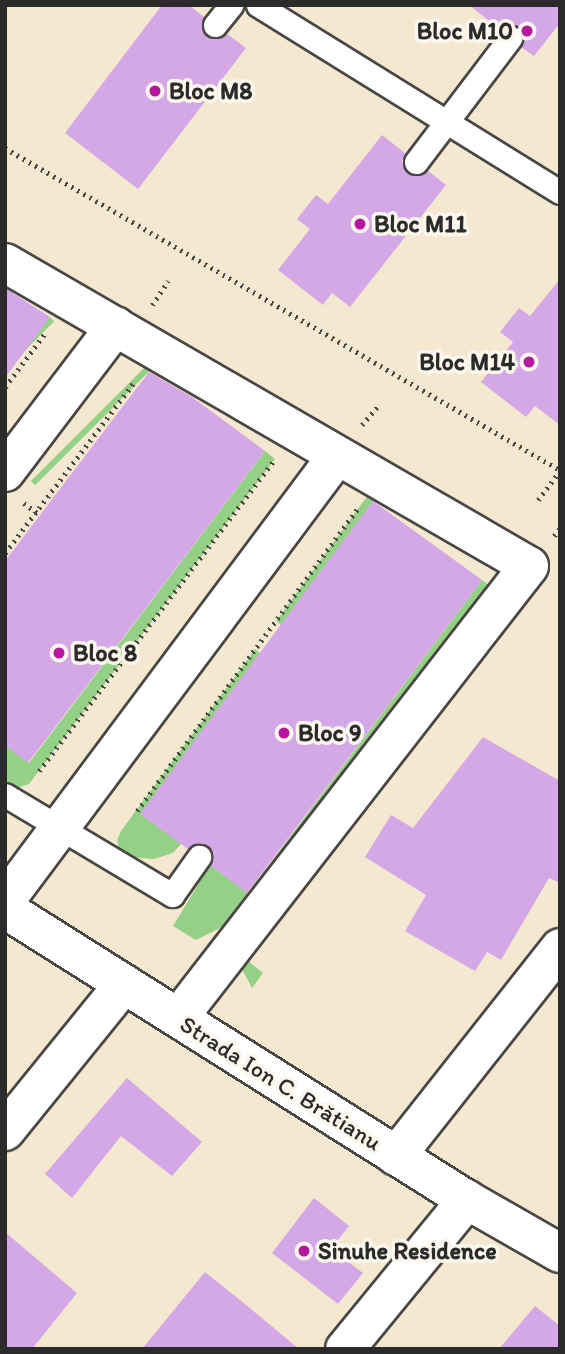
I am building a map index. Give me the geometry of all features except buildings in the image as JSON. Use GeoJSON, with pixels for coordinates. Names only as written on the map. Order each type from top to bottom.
{"type":"FeatureCollection","features":[{"type":"Feature","properties":{"kind":"street"},"geometry":{"type":"LineString","coordinates":[[5,263],[529,566],[178,1018]]}},
{"type":"Feature","properties":{"kind":"street"},"geometry":{"type":"LineString","coordinates":[[5,472],[116,326]]}},
{"type":"Feature","properties":{"kind":"street"},"geometry":{"type":"LineString","coordinates":[[5,901],[337,456]]}},
{"type":"Feature","properties":{"kind":"street","name":"Strada Ion C. Brătianu"},"geometry":{"type":"LineString","coordinates":[[5,909],[396,1156],[560,1253]]}},
{"type":"Feature","properties":{"kind":"street"},"geometry":{"type":"LineString","coordinates":[[396,1156],[560,948]]}},
{"type":"Feature","properties":{"kind":"street"},"geometry":{"type":"LineString","coordinates":[[5,1131],[124,985]]}},
{"type":"Feature","properties":{"kind":"street"},"geometry":{"type":"LineString","coordinates":[[345,1349],[467,1200]]}},
{"type":"Feature","properties":{"kind":"lane"},"geometry":{"type":"LineString","coordinates":[[215,25],[230,5]]}},
{"type":"Feature","properties":{"kind":"lane"},"geometry":{"type":"LineString","coordinates":[[258,5],[560,192]]}},
{"type":"Feature","properties":{"kind":"lane"},"geometry":{"type":"LineString","coordinates":[[416,162],[510,38]]}},
{"type":"Feature","properties":{"kind":"lane"},"geometry":{"type":"LineString","coordinates":[[5,795],[172,895],[199,857]]}},
{"type":"Feature","properties":{"kind":"path"},"geometry":{"type":"LineString","coordinates":[[5,148],[560,471],[538,500]]}},
{"type":"Feature","properties":{"kind":"path"},"geometry":{"type":"LineString","coordinates":[[5,387],[54,321]]}},
{"type":"Feature","properties":{"kind":"path"},"geometry":{"type":"LineString","coordinates":[[5,553],[136,380]]}},
{"type":"Feature","properties":{"kind":"path"},"geometry":{"type":"LineString","coordinates":[[39,771],[275,459],[265,452]]}},
{"type":"Feature","properties":{"kind":"path"},"geometry":{"type":"LineString","coordinates":[[137,811],[358,508]]}},
{"type":"Feature","properties":{"kind":"green space"},"geometry":{"type":"Polygon","coordinates":[[[50,317],[54,321],[5,370],[5,362],[50,317]]]}},
{"type":"Feature","properties":{"kind":"green space"},"geometry":{"type":"Polygon","coordinates":[[[149,363],[153,367],[35,485],[31,481],[149,363]]]}},
{"type":"Feature","properties":{"kind":"green space"},"geometry":{"type":"Polygon","coordinates":[[[265,451],[275,459],[29,784],[17,788],[5,786],[5,745],[29,763],[265,451]]]}},
{"type":"Feature","properties":{"kind":"green space"},"geometry":{"type":"Polygon","coordinates":[[[368,495],[375,500],[281,625],[276,621],[368,495]]]}},
{"type":"Feature","properties":{"kind":"green space"},"geometry":{"type":"Polygon","coordinates":[[[482,580],[490,586],[236,920],[196,940],[173,926],[210,865],[248,893],[482,580]]]}},
{"type":"Feature","properties":{"kind":"green space"},"geometry":{"type":"Polygon","coordinates":[[[255,649],[260,653],[181,844],[173,853],[154,859],[130,857],[120,852],[117,841],[121,831],[255,649]]]}},
{"type":"Feature","properties":{"kind":"green space"},"geometry":{"type":"Polygon","coordinates":[[[247,960],[263,973],[252,988],[242,969],[243,962],[247,960]]]}},
{"type":"Feature","properties":{"kind":"place","name":"Bloc M10"},"geometry":{"type":"Point","coordinates":[527,31]}},
{"type":"Feature","properties":{"kind":"place","name":"Bloc M8"},"geometry":{"type":"Point","coordinates":[155,91]}},
{"type":"Feature","properties":{"kind":"place","name":"Bloc M11"},"geometry":{"type":"Point","coordinates":[360,224]}},
{"type":"Feature","properties":{"kind":"place","name":"Bloc M14"},"geometry":{"type":"Point","coordinates":[529,362]}},
{"type":"Feature","properties":{"kind":"place","name":"Bloc 8"},"geometry":{"type":"Point","coordinates":[59,653]}},
{"type":"Feature","properties":{"kind":"place","name":"Bloc 9"},"geometry":{"type":"Point","coordinates":[284,733]}},
{"type":"Feature","properties":{"kind":"place","name":"Sinuhe Residence"},"geometry":{"type":"Point","coordinates":[304,1251]}}]}
